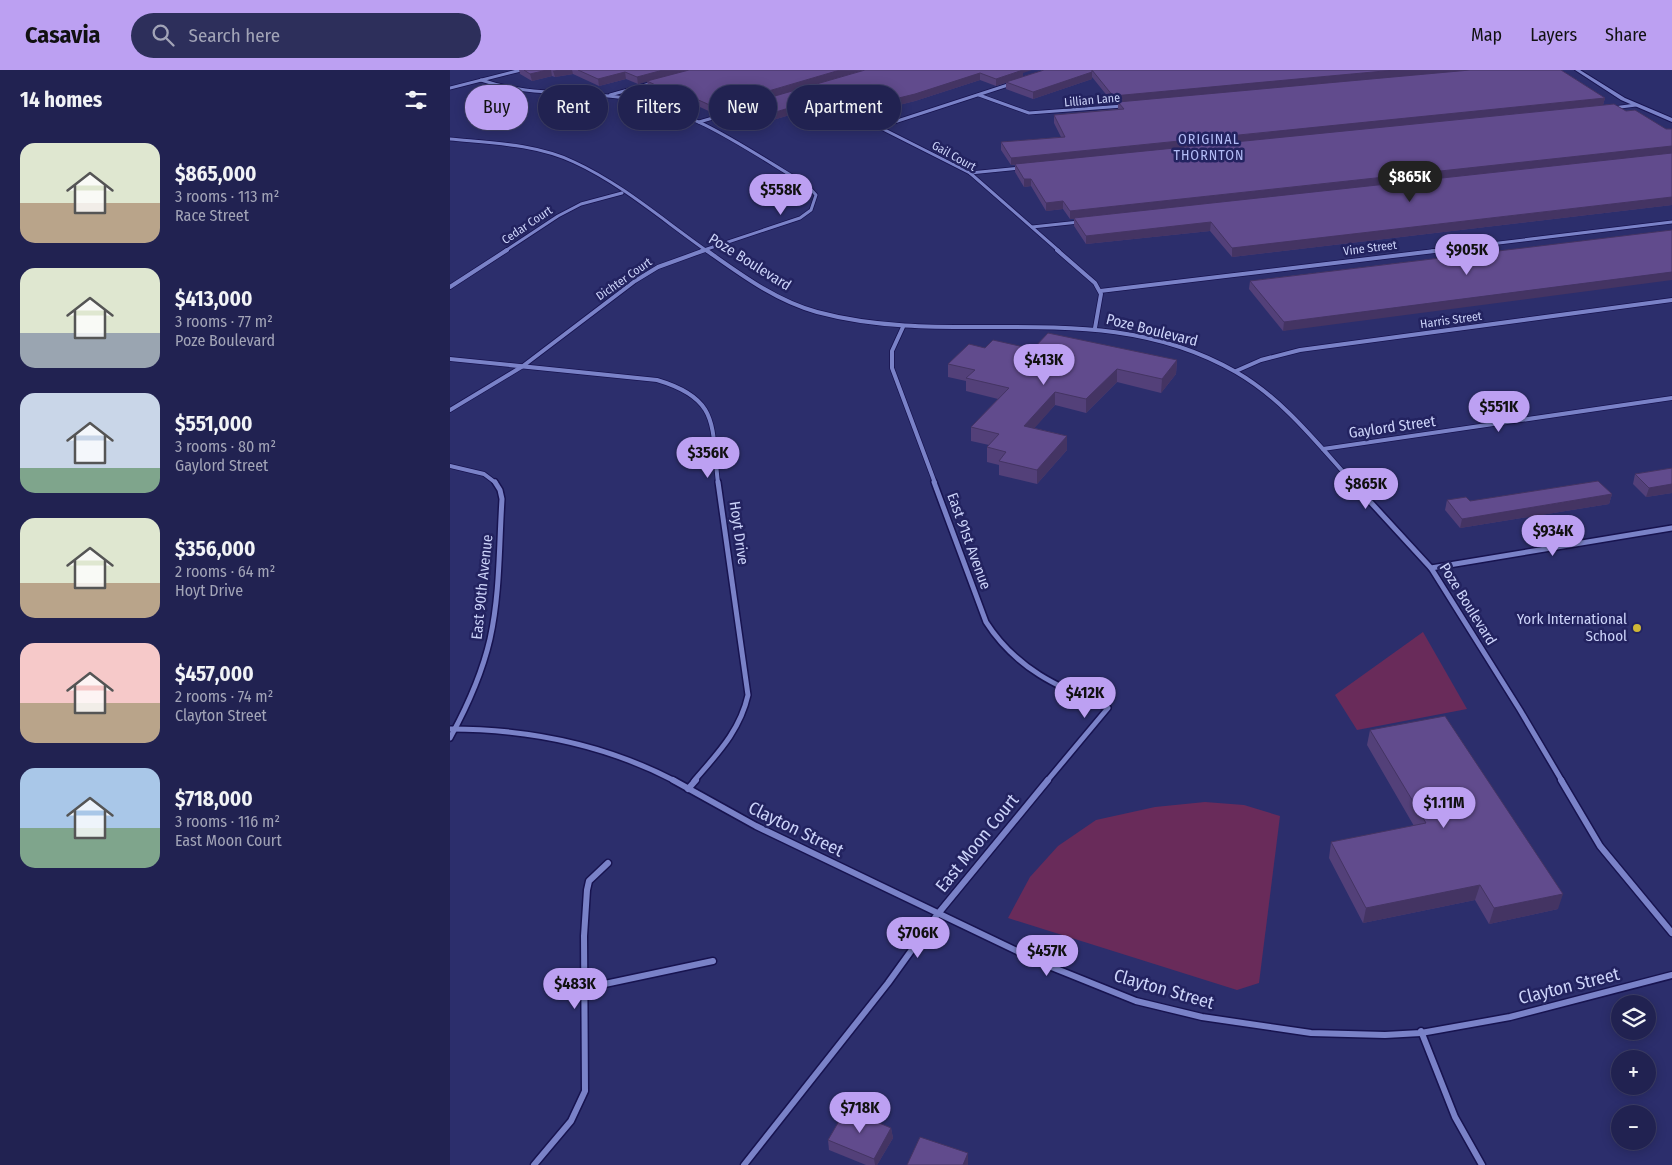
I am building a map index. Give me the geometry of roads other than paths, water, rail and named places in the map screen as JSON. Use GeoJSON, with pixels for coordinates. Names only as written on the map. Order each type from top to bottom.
{"type":"FeatureCollection","features":[{"type":"Feature","properties":{"kind":"street"},"geometry":{"type":"LineString","coordinates":[[450,88],[521,70]]}},
{"type":"Feature","properties":{"kind":"street"},"geometry":{"type":"LineString","coordinates":[[1576,70],[1611,93],[1672,120]]}},
{"type":"Feature","properties":{"kind":"street","name":"Dichter Court"},"geometry":{"type":"LineString","coordinates":[[482,80],[520,91],[538,92]]}},
{"type":"Feature","properties":{"kind":"street","name":"Gail Court"},"geometry":{"type":"LineString","coordinates":[[1018,82],[879,127],[970,173],[1095,283],[1100,291]]}},
{"type":"Feature","properties":{"kind":"street"},"geometry":{"type":"LineString","coordinates":[[608,96],[654,83]]}},
{"type":"Feature","properties":{"kind":"street","name":"Lillian Lane"},"geometry":{"type":"LineString","coordinates":[[979,95],[1029,113],[1124,106]]}},
{"type":"Feature","properties":{"kind":"street","name":"Dichter Court"},"geometry":{"type":"LineString","coordinates":[[608,96],[618,98]]}},
{"type":"Feature","properties":{"kind":"street"},"geometry":{"type":"LineString","coordinates":[[1608,108],[1636,105]]}},
{"type":"Feature","properties":{"kind":"street"},"geometry":{"type":"LineString","coordinates":[[699,122],[709,119]]}},
{"type":"Feature","properties":{"kind":"street","name":"Dichter Court"},"geometry":{"type":"LineString","coordinates":[[450,410],[523,366],[635,281],[667,263],[798,220],[815,206],[816,195],[807,185],[699,122]]}},
{"type":"Feature","properties":{"kind":"street","name":"Poze Boulevard"},"geometry":{"type":"LineString","coordinates":[[450,139],[501,144],[550,154],[586,169],[768,292],[796,305],[829,315],[860,322],[903,327],[1095,328],[1177,346],[1236,371],[1280,402],[1431,568],[1520,710],[1600,846],[1672,933]]}},
{"type":"Feature","properties":{"kind":"street"},"geometry":{"type":"LineString","coordinates":[[970,173],[1030,167]]}},
{"type":"Feature","properties":{"kind":"street","name":"Cedar Court"},"geometry":{"type":"LineString","coordinates":[[450,287],[558,216],[582,204],[622,193]]}},
{"type":"Feature","properties":{"kind":"street"},"geometry":{"type":"LineString","coordinates":[[1032,227],[1080,222]]}},
{"type":"Feature","properties":{"kind":"street","name":"Vine Street"},"geometry":{"type":"LineString","coordinates":[[1100,291],[1672,222]]}},
{"type":"Feature","properties":{"kind":"street"},"geometry":{"type":"LineString","coordinates":[[1095,328],[1099,310],[1100,291]]}},
{"type":"Feature","properties":{"kind":"street","name":"Harris Street"},"geometry":{"type":"LineString","coordinates":[[1236,371],[1261,360],[1300,350],[1672,300]]}},
{"type":"Feature","properties":{"kind":"street","name":"East 91st Avenue"},"geometry":{"type":"LineString","coordinates":[[903,327],[892,346],[890,358],[892,368],[986,622],[1012,655],[1040,676],[1108,708]]}},
{"type":"Feature","properties":{"kind":"street","name":"Hoyt Drive"},"geometry":{"type":"LineString","coordinates":[[450,359],[657,380],[675,385],[695,395],[704,404],[708,415],[748,696],[746,707],[733,735],[688,789]]}},
{"type":"Feature","properties":{"kind":"street","name":"Gaylord Street"},"geometry":{"type":"LineString","coordinates":[[1324,449],[1672,398]]}},
{"type":"Feature","properties":{"kind":"street","name":"East 90th Avenue"},"geometry":{"type":"LineString","coordinates":[[450,466],[484,474],[492,478],[499,485],[502,500],[496,601],[490,639],[483,665],[450,738]]}},
{"type":"Feature","properties":{"kind":"street"},"geometry":{"type":"LineString","coordinates":[[1431,568],[1672,528]]}},
{"type":"Feature","properties":{"kind":"street","name":"East Moon Court"},"geometry":{"type":"LineString","coordinates":[[744,1165],[888,983],[938,915],[1108,708]]}},
{"type":"Feature","properties":{"kind":"street","name":"Clayton Street"},"geometry":{"type":"LineString","coordinates":[[453,729],[500,731],[557,740],[610,754],[656,772],[735,817],[938,915],[1087,983],[1166,1009],[1238,1024],[1298,1032],[1378,1034],[1454,1028],[1561,1006],[1672,974]]}},
{"type":"Feature","properties":{"kind":"street"},"geometry":{"type":"LineString","coordinates":[[534,1165],[579,1111],[584,1100],[586,1091],[586,988],[584,936],[587,890],[589,881],[608,862]]}},
{"type":"Feature","properties":{"kind":"street"},"geometry":{"type":"LineString","coordinates":[[586,988],[713,961]]}},
{"type":"Feature","properties":{"kind":"street"},"geometry":{"type":"LineString","coordinates":[[1422,1031],[1449,1107],[1469,1146],[1482,1165]]}},
{"type":"Feature","properties":{"kind":"place","name":"York International School"},"geometry":{"type":"Point","coordinates":[1637,628]}},
{"type":"Feature","properties":{"kind":"district","name":"ORIGINAL THORNTON"},"geometry":{"type":"Point","coordinates":[1209,148]}}]}
